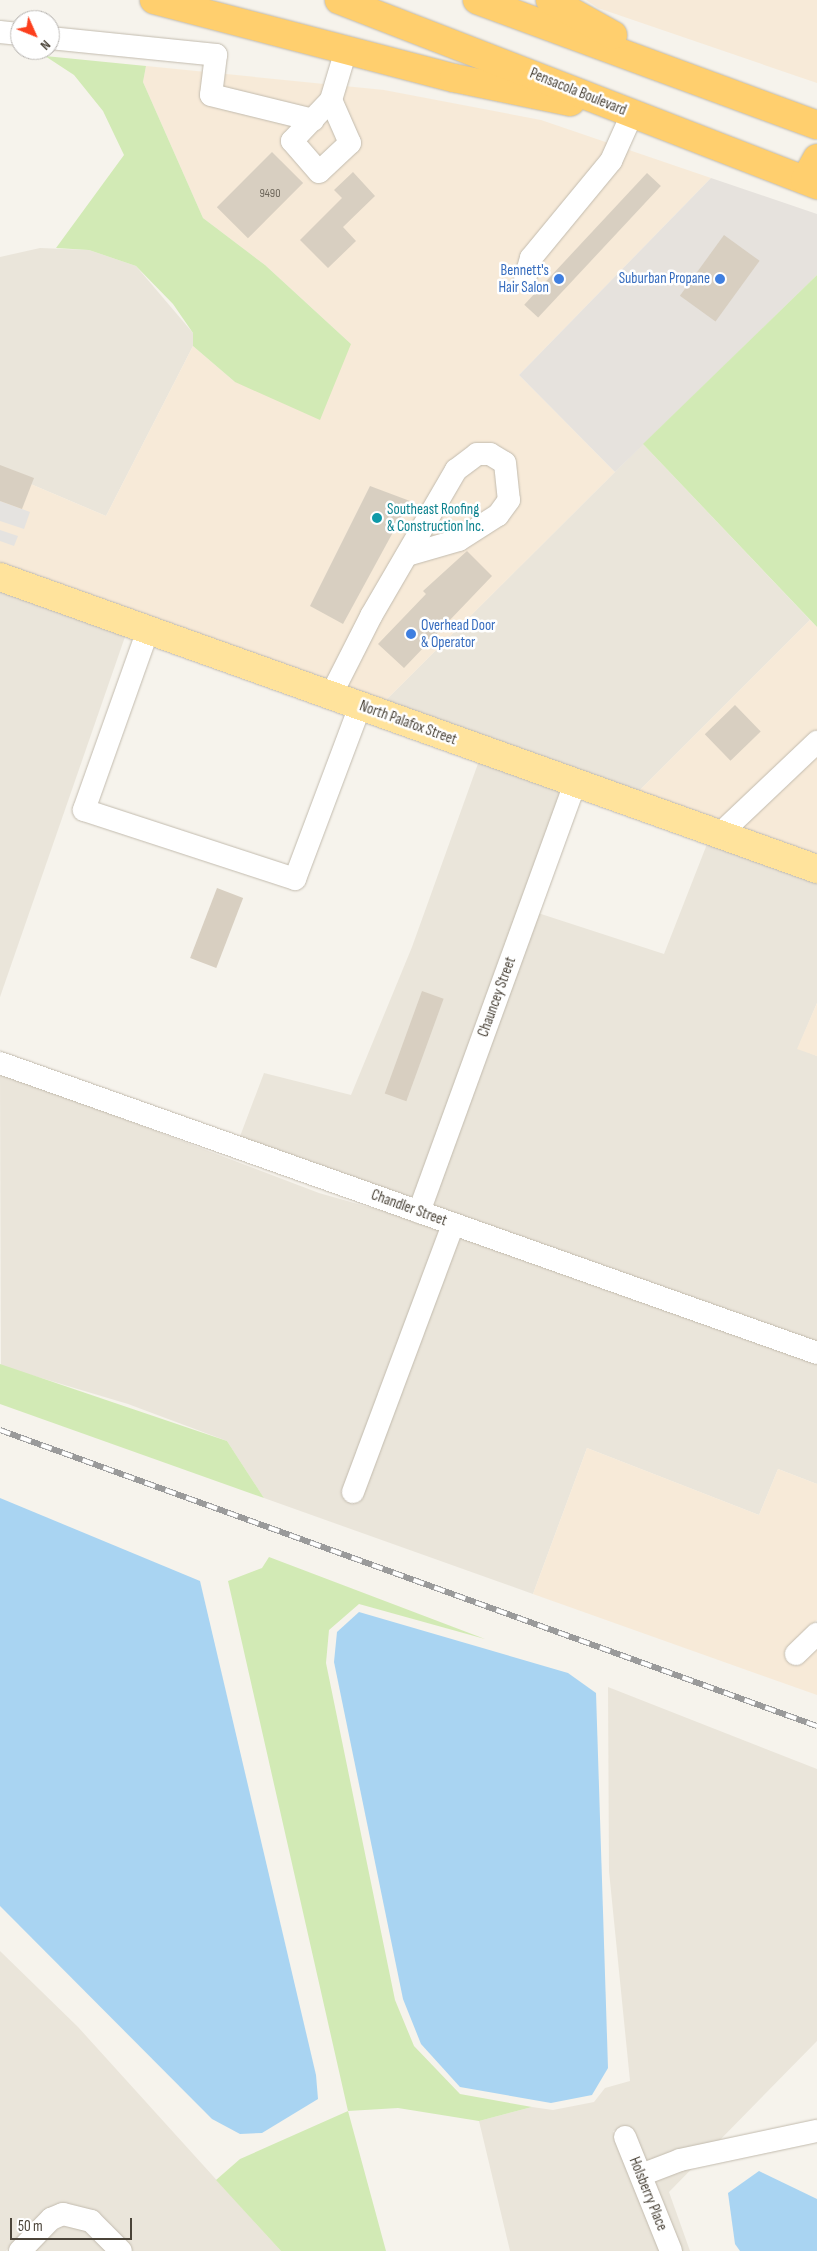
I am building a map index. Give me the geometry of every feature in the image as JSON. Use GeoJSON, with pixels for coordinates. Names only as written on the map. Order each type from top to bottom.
{"type":"FeatureCollection","features":[{"type":"Feature","properties":{"kind":"highway"},"geometry":{"type":"LineString","coordinates":[[154,0],[454,78],[632,114]]}},
{"type":"Feature","properties":{"kind":"highway","name":"Pensacola Boulevard"},"geometry":{"type":"LineString","coordinates":[[339,0],[632,114],[813,174]]}},
{"type":"Feature","properties":{"kind":"highway"},"geometry":{"type":"LineString","coordinates":[[477,0],[676,71],[817,125]]}},
{"type":"Feature","properties":{"kind":"highway"},"geometry":{"type":"LineString","coordinates":[[563,3],[676,71]]}},
{"type":"Feature","properties":{"kind":"main road","name":"North Palafox Street"},"geometry":{"type":"LineString","coordinates":[[0,577],[817,869]]}},
{"type":"Feature","properties":{"kind":"street"},"geometry":{"type":"LineString","coordinates":[[60,39],[216,56],[210,95],[313,120]]}},
{"type":"Feature","properties":{"kind":"street"},"geometry":{"type":"LineString","coordinates":[[331,100],[350,143],[319,172],[292,142],[331,100],[346,50]]}},
{"type":"Feature","properties":{"kind":"street"},"geometry":{"type":"LineString","coordinates":[[525,279],[531,258],[610,161],[632,114]]}},
{"type":"Feature","properties":{"kind":"street"},"geometry":{"type":"LineString","coordinates":[[330,695],[407,555],[456,470],[467,459],[490,454],[505,462],[509,500],[498,515],[459,540],[407,555]]}},
{"type":"Feature","properties":{"kind":"street"},"geometry":{"type":"LineString","coordinates":[[148,630],[84,810],[295,879],[360,706]]}},
{"type":"Feature","properties":{"kind":"street"},"geometry":{"type":"LineString","coordinates":[[720,834],[731,819],[817,742]]}},
{"type":"Feature","properties":{"kind":"street","name":"Chauncey Street"},"geometry":{"type":"LineString","coordinates":[[419,1212],[575,783]]}},
{"type":"Feature","properties":{"kind":"street","name":"Chandler Street"},"geometry":{"type":"LineString","coordinates":[[0,1063],[817,1353]]}},
{"type":"Feature","properties":{"kind":"street"},"geometry":{"type":"LineString","coordinates":[[353,1492],[453,1224]]}},
{"type":"Feature","properties":{"kind":"street"},"geometry":{"type":"LineString","coordinates":[[796,1654],[817,1634]]}},
{"type":"Feature","properties":{"kind":"street"},"geometry":{"type":"LineString","coordinates":[[641,2175],[680,2160],[817,2131]]}},
{"type":"Feature","properties":{"kind":"street","name":"Holsberry Place"},"geometry":{"type":"LineString","coordinates":[[625,2137],[671,2251]]}},
{"type":"Feature","properties":{"kind":"street"},"geometry":{"type":"LineString","coordinates":[[20,2251],[51,2219],[63,2214],[91,2220],[121,2251]]}},
{"type":"Feature","properties":{"kind":"shaded area"},"geometry":{"type":"Polygon","coordinates":[[[586,0],[817,0],[817,83],[598,8],[586,0]]]}},
{"type":"Feature","properties":{"kind":"shaded area"},"geometry":{"type":"Polygon","coordinates":[[[146,66],[384,90],[541,120],[711,178],[519,375],[615,472],[381,705],[0,568],[0,471],[106,516],[193,346],[235,382],[351,344],[265,265],[203,218],[143,82],[146,66]]]}},
{"type":"Feature","properties":{"kind":"shaded area"},"geometry":{"type":"Polygon","coordinates":[[[711,178],[817,214],[817,275],[615,472],[519,375],[711,178]]]}},
{"type":"Feature","properties":{"kind":"shaded area"},"geometry":{"type":"Polygon","coordinates":[[[40,248],[89,250],[136,266],[193,333],[193,346],[106,516],[0,471],[0,257],[40,248]]]}},
{"type":"Feature","properties":{"kind":"shaded area"},"geometry":{"type":"Polygon","coordinates":[[[643,444],[810,620],[635,795],[381,705],[643,444]]]}},
{"type":"Feature","properties":{"kind":"shaded area"},"geometry":{"type":"Polygon","coordinates":[[[0,501],[30,512],[24,529],[0,521],[0,501]]]}},
{"type":"Feature","properties":{"kind":"shaded area"},"geometry":{"type":"Polygon","coordinates":[[[0,530],[18,536],[14,546],[0,541],[0,530]]]}},
{"type":"Feature","properties":{"kind":"shaded area"},"geometry":{"type":"Polygon","coordinates":[[[0,586],[127,631],[0,997],[0,586]]]}},
{"type":"Feature","properties":{"kind":"shaded area"},"geometry":{"type":"Polygon","coordinates":[[[810,620],[817,627],[817,860],[635,795],[810,620]]]}},
{"type":"Feature","properties":{"kind":"shaded area"},"geometry":{"type":"Polygon","coordinates":[[[480,758],[563,787],[413,1200],[239,1139],[264,1073],[351,1095],[412,947],[480,758]]]}},
{"type":"Feature","properties":{"kind":"shaded area"},"geometry":{"type":"Polygon","coordinates":[[[709,839],[817,878],[817,1003],[798,1048],[817,1056],[817,1344],[431,1207],[538,913],[664,954],[709,839]]]}},
{"type":"Feature","properties":{"kind":"shaded area"},"geometry":{"type":"Polygon","coordinates":[[[817,1003],[817,1056],[797,1049],[817,1003]]]}},
{"type":"Feature","properties":{"kind":"shaded area"},"geometry":{"type":"Polygon","coordinates":[[[0,1072],[319,1193],[442,1228],[342,1496],[359,1503],[459,1235],[817,1362],[817,1484],[778,1469],[759,1515],[587,1448],[533,1594],[264,1498],[227,1441],[128,1404],[1,1366],[0,1072]]]}},
{"type":"Feature","properties":{"kind":"shaded area"},"geometry":{"type":"Polygon","coordinates":[[[587,1448],[759,1515],[778,1469],[817,1484],[817,1620],[784,1653],[797,1666],[817,1647],[817,1695],[533,1594],[587,1448]]]}},
{"type":"Feature","properties":{"kind":"shaded area"},"geometry":{"type":"Polygon","coordinates":[[[608,1687],[817,1769],[817,2041],[669,2192],[690,2251],[680,2251],[629,2126],[613,2131],[662,2251],[510,2251],[479,2121],[532,2107],[553,2110],[594,2102],[605,2088],[630,2081],[609,1871],[608,1687]]]}},
{"type":"Feature","properties":{"kind":"shaded area"},"geometry":{"type":"Polygon","coordinates":[[[0,1951],[78,2027],[281,2251],[133,2251],[97,2215],[44,2212],[6,2251],[0,2251],[0,1951]]]}},
{"type":"Feature","properties":{"kind":"shaded area"},"geometry":{"type":"Polygon","coordinates":[[[65,2223],[87,2228],[110,2251],[33,2251],[65,2223]]]}},
{"type":"Feature","properties":{"kind":"green space"},"geometry":{"type":"Polygon","coordinates":[[[60,57],[146,66],[143,82],[203,218],[265,265],[351,344],[320,420],[235,382],[193,346],[193,333],[173,304],[136,266],[89,250],[56,248],[124,155],[103,111],[74,75],[51,60],[60,60],[60,57]]]}},
{"type":"Feature","properties":{"kind":"green space"},"geometry":{"type":"Polygon","coordinates":[[[817,275],[817,627],[643,444],[817,275]]]}},
{"type":"Feature","properties":{"kind":"green space"},"geometry":{"type":"Polygon","coordinates":[[[0,1364],[227,1441],[264,1498],[0,1404],[0,1364]]]}},
{"type":"Feature","properties":{"kind":"green space"},"geometry":{"type":"Polygon","coordinates":[[[269,1557],[485,1639],[359,1604],[329,1630],[326,1663],[395,2000],[414,2046],[460,2094],[532,2107],[479,2121],[398,2108],[348,2111],[228,1581],[262,1568],[269,1557]]]}},
{"type":"Feature","properties":{"kind":"green space"},"geometry":{"type":"Polygon","coordinates":[[[348,2111],[386,2251],[281,2251],[216,2180],[240,2159],[348,2111]]]}},
{"type":"Feature","properties":{"kind":"water"},"geometry":{"type":"Polygon","coordinates":[[[0,1498],[200,1581],[316,2075],[318,2099],[262,2133],[240,2134],[212,2119],[0,1906],[0,1498]]]}},
{"type":"Feature","properties":{"kind":"water"},"geometry":{"type":"Polygon","coordinates":[[[359,1612],[568,1673],[596,1693],[608,2068],[592,2095],[551,2103],[460,2087],[421,2044],[403,1999],[334,1662],[337,1632],[359,1612]]]}},
{"type":"Feature","properties":{"kind":"water"},"geometry":{"type":"Polygon","coordinates":[[[759,2171],[817,2199],[817,2251],[740,2251],[735,2244],[728,2193],[759,2171]]]}},
{"type":"Feature","properties":{"kind":"building"},"geometry":{"type":"Polygon","coordinates":[[[272,152],[303,183],[248,238],[217,207],[272,152]]]}},
{"type":"Feature","properties":{"kind":"building"},"geometry":{"type":"Polygon","coordinates":[[[353,172],[375,196],[343,227],[356,241],[328,268],[300,240],[342,198],[334,190],[353,172]]]}},
{"type":"Feature","properties":{"kind":"building"},"geometry":{"type":"Polygon","coordinates":[[[647,173],[661,186],[538,318],[524,305],[647,173]]]}},
{"type":"Feature","properties":{"kind":"building","name":"Suburban Propane"},"geometry":{"type":"Polygon","coordinates":[[[724,235],[760,261],[716,322],[680,296],[724,235]]]}},
{"type":"Feature","properties":{"kind":"building"},"geometry":{"type":"Polygon","coordinates":[[[0,465],[34,478],[22,509],[0,501],[0,465]]]}},
{"type":"Feature","properties":{"kind":"building"},"geometry":{"type":"Polygon","coordinates":[[[370,486],[410,501],[343,624],[310,606],[370,486]]]}},
{"type":"Feature","properties":{"kind":"building"},"geometry":{"type":"Polygon","coordinates":[[[467,551],[492,576],[404,668],[378,644],[426,594],[423,591],[467,551]]]}},
{"type":"Feature","properties":{"kind":"building"},"geometry":{"type":"Polygon","coordinates":[[[735,705],[761,732],[730,761],[705,734],[735,705]]]}},
{"type":"Feature","properties":{"kind":"building"},"geometry":{"type":"Polygon","coordinates":[[[217,888],[243,898],[216,968],[190,958],[217,888]]]}},
{"type":"Feature","properties":{"kind":"building"},"geometry":{"type":"Polygon","coordinates":[[[422,991],[444,999],[406,1101],[385,1093],[422,991]]]}},
{"type":"Feature","properties":{"kind":"railway"},"geometry":{"type":"LineString","coordinates":[[0,1430],[817,1726]]}},
{"type":"Feature","properties":{"kind":"place","name":"Bennett's Hair Salon"},"geometry":{"type":"Point","coordinates":[559,279]}},
{"type":"Feature","properties":{"kind":"place","name":"Suburban Propane"},"geometry":{"type":"Point","coordinates":[720,279]}},
{"type":"Feature","properties":{"kind":"place","name":"Southeast Roofing & Construction Inc."},"geometry":{"type":"Point","coordinates":[377,518]}},
{"type":"Feature","properties":{"kind":"place","name":"Overhead Door & Operator"},"geometry":{"type":"Point","coordinates":[411,634]}}]}
